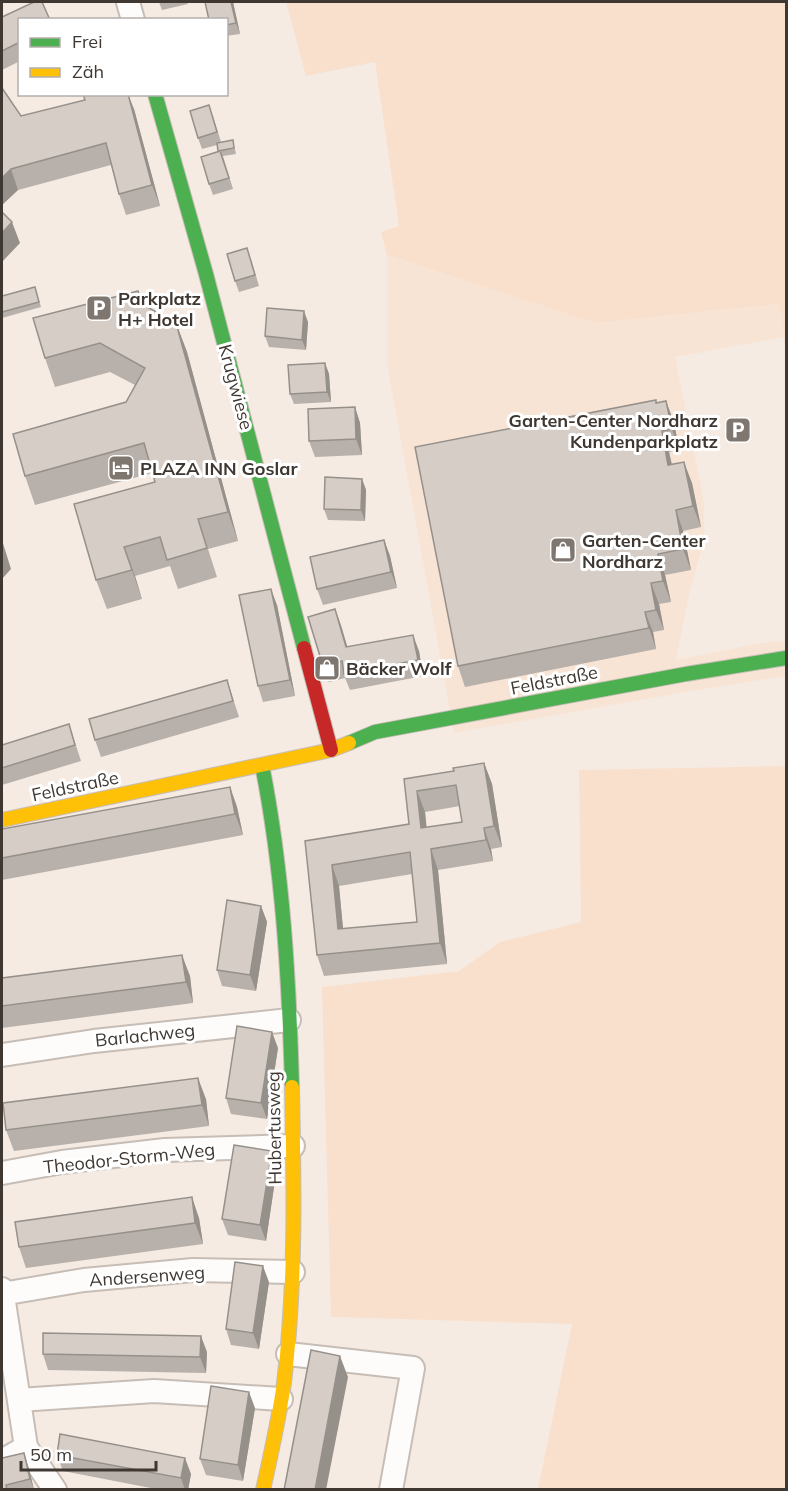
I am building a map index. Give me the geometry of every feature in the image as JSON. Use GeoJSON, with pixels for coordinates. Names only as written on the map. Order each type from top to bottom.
{"type":"FeatureCollection","features":[{"type":"Feature","properties":{"kind":"street"},"geometry":{"type":"LineString","coordinates":[[128,2],[132,18]]}},
{"type":"Feature","properties":{"kind":"street","name":"Krugwiese"},"geometry":{"type":"LineString","coordinates":[[156,96],[209,285],[332,750]]}},
{"type":"Feature","properties":{"kind":"street","name":"Feldstraße"},"geometry":{"type":"LineString","coordinates":[[332,750],[375,732],[686,674],[786,658]]}},
{"type":"Feature","properties":{"kind":"street","name":"Feldstraße"},"geometry":{"type":"LineString","coordinates":[[2,820],[332,750],[367,749]]}},
{"type":"Feature","properties":{"kind":"street","name":"Hubertusweg"},"geometry":{"type":"LineString","coordinates":[[262,765],[282,892],[293,1146],[293,1272],[288,1354],[270,1462],[262,1490]]}},
{"type":"Feature","properties":{"kind":"street","name":"Barlachweg"},"geometry":{"type":"LineString","coordinates":[[2,1056],[94,1041],[289,1020]]}},
{"type":"Feature","properties":{"kind":"street","name":"Theodor-Storm-Weg"},"geometry":{"type":"LineString","coordinates":[[2,1173],[62,1162],[165,1150],[293,1146]]}},
{"type":"Feature","properties":{"kind":"street","name":"Andersenweg"},"geometry":{"type":"LineString","coordinates":[[2,1292],[84,1280],[193,1270],[293,1272]]}},
{"type":"Feature","properties":{"kind":"street"},"geometry":{"type":"LineString","coordinates":[[2,1292],[27,1448],[55,1490]]}},
{"type":"Feature","properties":{"kind":"street"},"geometry":{"type":"LineString","coordinates":[[288,1354],[413,1368],[391,1490]]}},
{"type":"Feature","properties":{"kind":"street"},"geometry":{"type":"LineString","coordinates":[[19,1400],[154,1391],[281,1399]]}},
{"type":"Feature","properties":{"kind":"street"},"geometry":{"type":"LineString","coordinates":[[2,1461],[27,1448]]}},
{"type":"Feature","properties":{"kind":"shaded area"},"geometry":{"type":"Polygon","coordinates":[[[286,2],[786,2],[786,354],[779,304],[595,323],[387,255],[381,232],[399,226],[375,62],[306,76],[286,2]]]}},
{"type":"Feature","properties":{"kind":"shaded area"},"geometry":{"type":"Polygon","coordinates":[[[387,255],[595,323],[779,304],[784,321],[784,337],[675,357],[704,502],[704,540],[689,595],[676,660],[762,643],[786,641],[786,676],[454,733],[387,364],[387,255]]]}},
{"type":"Feature","properties":{"kind":"shaded area"},"geometry":{"type":"Polygon","coordinates":[[[786,766],[786,1489],[538,1489],[572,1324],[331,1317],[322,987],[459,971],[500,942],[581,922],[579,770],[786,766]]]}},
{"type":"Feature","properties":{"kind":"building"},"geometry":{"type":"Polygon","coordinates":[[[34,2],[42,2],[49,18],[18,18],[18,43],[2,51],[2,17],[34,2]]]}},
{"type":"Feature","properties":{"kind":"building"},"geometry":{"type":"Polygon","coordinates":[[[205,2],[231,2],[236,23],[228,25],[228,18],[209,18],[205,2]]]}},
{"type":"Feature","properties":{"kind":"building"},"geometry":{"type":"Polygon","coordinates":[[[2,88],[21,116],[85,100],[84,96],[129,96],[152,185],[119,194],[106,143],[11,169],[2,178],[2,88]]]}},
{"type":"Feature","properties":{"kind":"building"},"geometry":{"type":"Polygon","coordinates":[[[209,105],[217,132],[198,138],[190,111],[209,105]]]}},
{"type":"Feature","properties":{"kind":"building"},"geometry":{"type":"Polygon","coordinates":[[[233,140],[234,148],[218,151],[217,143],[233,140]]]}},
{"type":"Feature","properties":{"kind":"building"},"geometry":{"type":"Polygon","coordinates":[[[220,151],[229,178],[209,184],[201,157],[220,151]]]}},
{"type":"Feature","properties":{"kind":"building"},"geometry":{"type":"Polygon","coordinates":[[[2,212],[12,222],[2,233],[2,212]]]}},
{"type":"Feature","properties":{"kind":"building"},"geometry":{"type":"Polygon","coordinates":[[[247,248],[255,275],[235,281],[227,254],[247,248]]]}},
{"type":"Feature","properties":{"kind":"building"},"geometry":{"type":"Polygon","coordinates":[[[35,287],[39,302],[2,312],[2,296],[35,287]]]}},
{"type":"Feature","properties":{"kind":"building","name":"PLAZA INN Goslar"},"geometry":{"type":"Polygon","coordinates":[[[138,291],[142,304],[176,323],[228,512],[198,519],[207,548],[167,560],[160,537],[124,547],[132,570],[96,580],[74,504],[155,482],[144,443],[25,476],[13,434],[126,402],[145,368],[100,343],[45,358],[33,318],[138,291]]]}},
{"type":"Feature","properties":{"kind":"building"},"geometry":{"type":"Polygon","coordinates":[[[267,308],[304,311],[302,340],[265,336],[267,308]]]}},
{"type":"Feature","properties":{"kind":"building"},"geometry":{"type":"Polygon","coordinates":[[[325,363],[327,392],[290,394],[288,365],[325,363]]]}},
{"type":"Feature","properties":{"kind":"building","name":"Garten-Center Nordharz"},"geometry":{"type":"Polygon","coordinates":[[[656,400],[656,403],[666,401],[672,429],[662,431],[668,465],[684,462],[693,506],[676,510],[683,549],[658,554],[663,581],[651,583],[656,610],[645,612],[649,628],[458,666],[415,447],[656,400]]]}},
{"type":"Feature","properties":{"kind":"building"},"geometry":{"type":"Polygon","coordinates":[[[355,407],[356,439],[309,441],[308,409],[355,407]]]}},
{"type":"Feature","properties":{"kind":"building"},"geometry":{"type":"Polygon","coordinates":[[[325,477],[362,479],[361,510],[324,509],[325,477]]]}},
{"type":"Feature","properties":{"kind":"building"},"geometry":{"type":"Polygon","coordinates":[[[384,540],[391,572],[317,589],[310,557],[384,540]]]}},
{"type":"Feature","properties":{"kind":"building"},"geometry":{"type":"Polygon","coordinates":[[[271,589],[290,680],[258,686],[239,595],[271,589]]]}},
{"type":"Feature","properties":{"kind":"building"},"geometry":{"type":"Polygon","coordinates":[[[335,609],[346,647],[413,635],[418,660],[344,674],[342,661],[323,666],[308,617],[335,609]]]}},
{"type":"Feature","properties":{"kind":"building"},"geometry":{"type":"Polygon","coordinates":[[[227,680],[233,701],[95,740],[89,719],[227,680]]]}},
{"type":"Feature","properties":{"kind":"building"},"geometry":{"type":"Polygon","coordinates":[[[69,724],[75,745],[2,768],[2,745],[69,724]]]}},
{"type":"Feature","properties":{"kind":"building"},"geometry":{"type":"Polygon","coordinates":[[[484,763],[494,826],[484,828],[486,840],[431,849],[440,943],[317,955],[305,841],[409,824],[404,779],[454,771],[453,768],[484,763]],[[456,785],[417,791],[421,828],[462,822],[456,785]],[[410,852],[332,865],[338,929],[417,922],[410,852]]]}},
{"type":"Feature","properties":{"kind":"building"},"geometry":{"type":"Polygon","coordinates":[[[230,787],[235,814],[2,858],[2,829],[230,787]]]}},
{"type":"Feature","properties":{"kind":"building"},"geometry":{"type":"Polygon","coordinates":[[[227,900],[261,906],[250,975],[217,970],[227,900]]]}},
{"type":"Feature","properties":{"kind":"building"},"geometry":{"type":"Polygon","coordinates":[[[182,955],[186,982],[2,1006],[2,978],[182,955]]]}},
{"type":"Feature","properties":{"kind":"building"},"geometry":{"type":"Polygon","coordinates":[[[237,1026],[272,1032],[261,1103],[226,1098],[237,1026]]]}},
{"type":"Feature","properties":{"kind":"building"},"geometry":{"type":"Polygon","coordinates":[[[198,1078],[202,1105],[6,1130],[3,1103],[198,1078]]]}},
{"type":"Feature","properties":{"kind":"building"},"geometry":{"type":"Polygon","coordinates":[[[234,1145],[272,1151],[260,1225],[222,1219],[234,1145]]]}},
{"type":"Feature","properties":{"kind":"building"},"geometry":{"type":"Polygon","coordinates":[[[192,1197],[195,1223],[19,1247],[15,1222],[192,1197]]]}},
{"type":"Feature","properties":{"kind":"building"},"geometry":{"type":"Polygon","coordinates":[[[235,1262],[263,1266],[253,1333],[226,1329],[235,1262]]]}},
{"type":"Feature","properties":{"kind":"building"},"geometry":{"type":"Polygon","coordinates":[[[43,1333],[201,1336],[200,1357],[43,1354],[43,1333]]]}},
{"type":"Feature","properties":{"kind":"building"},"geometry":{"type":"Polygon","coordinates":[[[311,1350],[340,1356],[315,1490],[284,1490],[311,1350]]]}},
{"type":"Feature","properties":{"kind":"building"},"geometry":{"type":"Polygon","coordinates":[[[211,1386],[249,1392],[238,1465],[200,1459],[211,1386]]]}},
{"type":"Feature","properties":{"kind":"building"},"geometry":{"type":"Polygon","coordinates":[[[60,1434],[185,1458],[181,1478],[57,1455],[60,1434]]]}},
{"type":"Feature","properties":{"kind":"building"},"geometry":{"type":"Polygon","coordinates":[[[24,1453],[30,1479],[6,1485],[7,1490],[2,1490],[2,1458],[24,1453]]]}},
{"type":"Feature","properties":{"kind":"traffic: fast"},"geometry":{"type":"LineString","coordinates":[[156,96],[206,274],[304,648]]}},
{"type":"Feature","properties":{"kind":"traffic: fast"},"geometry":{"type":"LineString","coordinates":[[349,743],[375,732],[686,674],[786,658]]}},
{"type":"Feature","properties":{"kind":"traffic: fast"},"geometry":{"type":"LineString","coordinates":[[262,765],[275,845],[284,925],[292,1087]]}},
{"type":"Feature","properties":{"kind":"traffic: slow"},"geometry":{"type":"LineString","coordinates":[[2,820],[331,750],[349,743]]}},
{"type":"Feature","properties":{"kind":"traffic: slow"},"geometry":{"type":"LineString","coordinates":[[263,1490],[282,1396],[291,1309],[294,1198],[292,1087]]}},
{"type":"Feature","properties":{"kind":"traffic: jam"},"geometry":{"type":"LineString","coordinates":[[304,648],[331,750]]}},
{"type":"Feature","properties":{"kind":"place","name":"Parkplatz H+ Hotel"},"geometry":{"type":"Point","coordinates":[99,308]}},
{"type":"Feature","properties":{"kind":"place","name":"Garten-Center Nordharz Kundenparkplatz"},"geometry":{"type":"Point","coordinates":[738,430]}},
{"type":"Feature","properties":{"kind":"place","name":"PLAZA INN Goslar"},"geometry":{"type":"Point","coordinates":[121,468]}},
{"type":"Feature","properties":{"kind":"place","name":"Garten-Center Nordharz"},"geometry":{"type":"Point","coordinates":[563,550]}},
{"type":"Feature","properties":{"kind":"place","name":"Bäcker Wolf"},"geometry":{"type":"Point","coordinates":[327,668]}}]}
